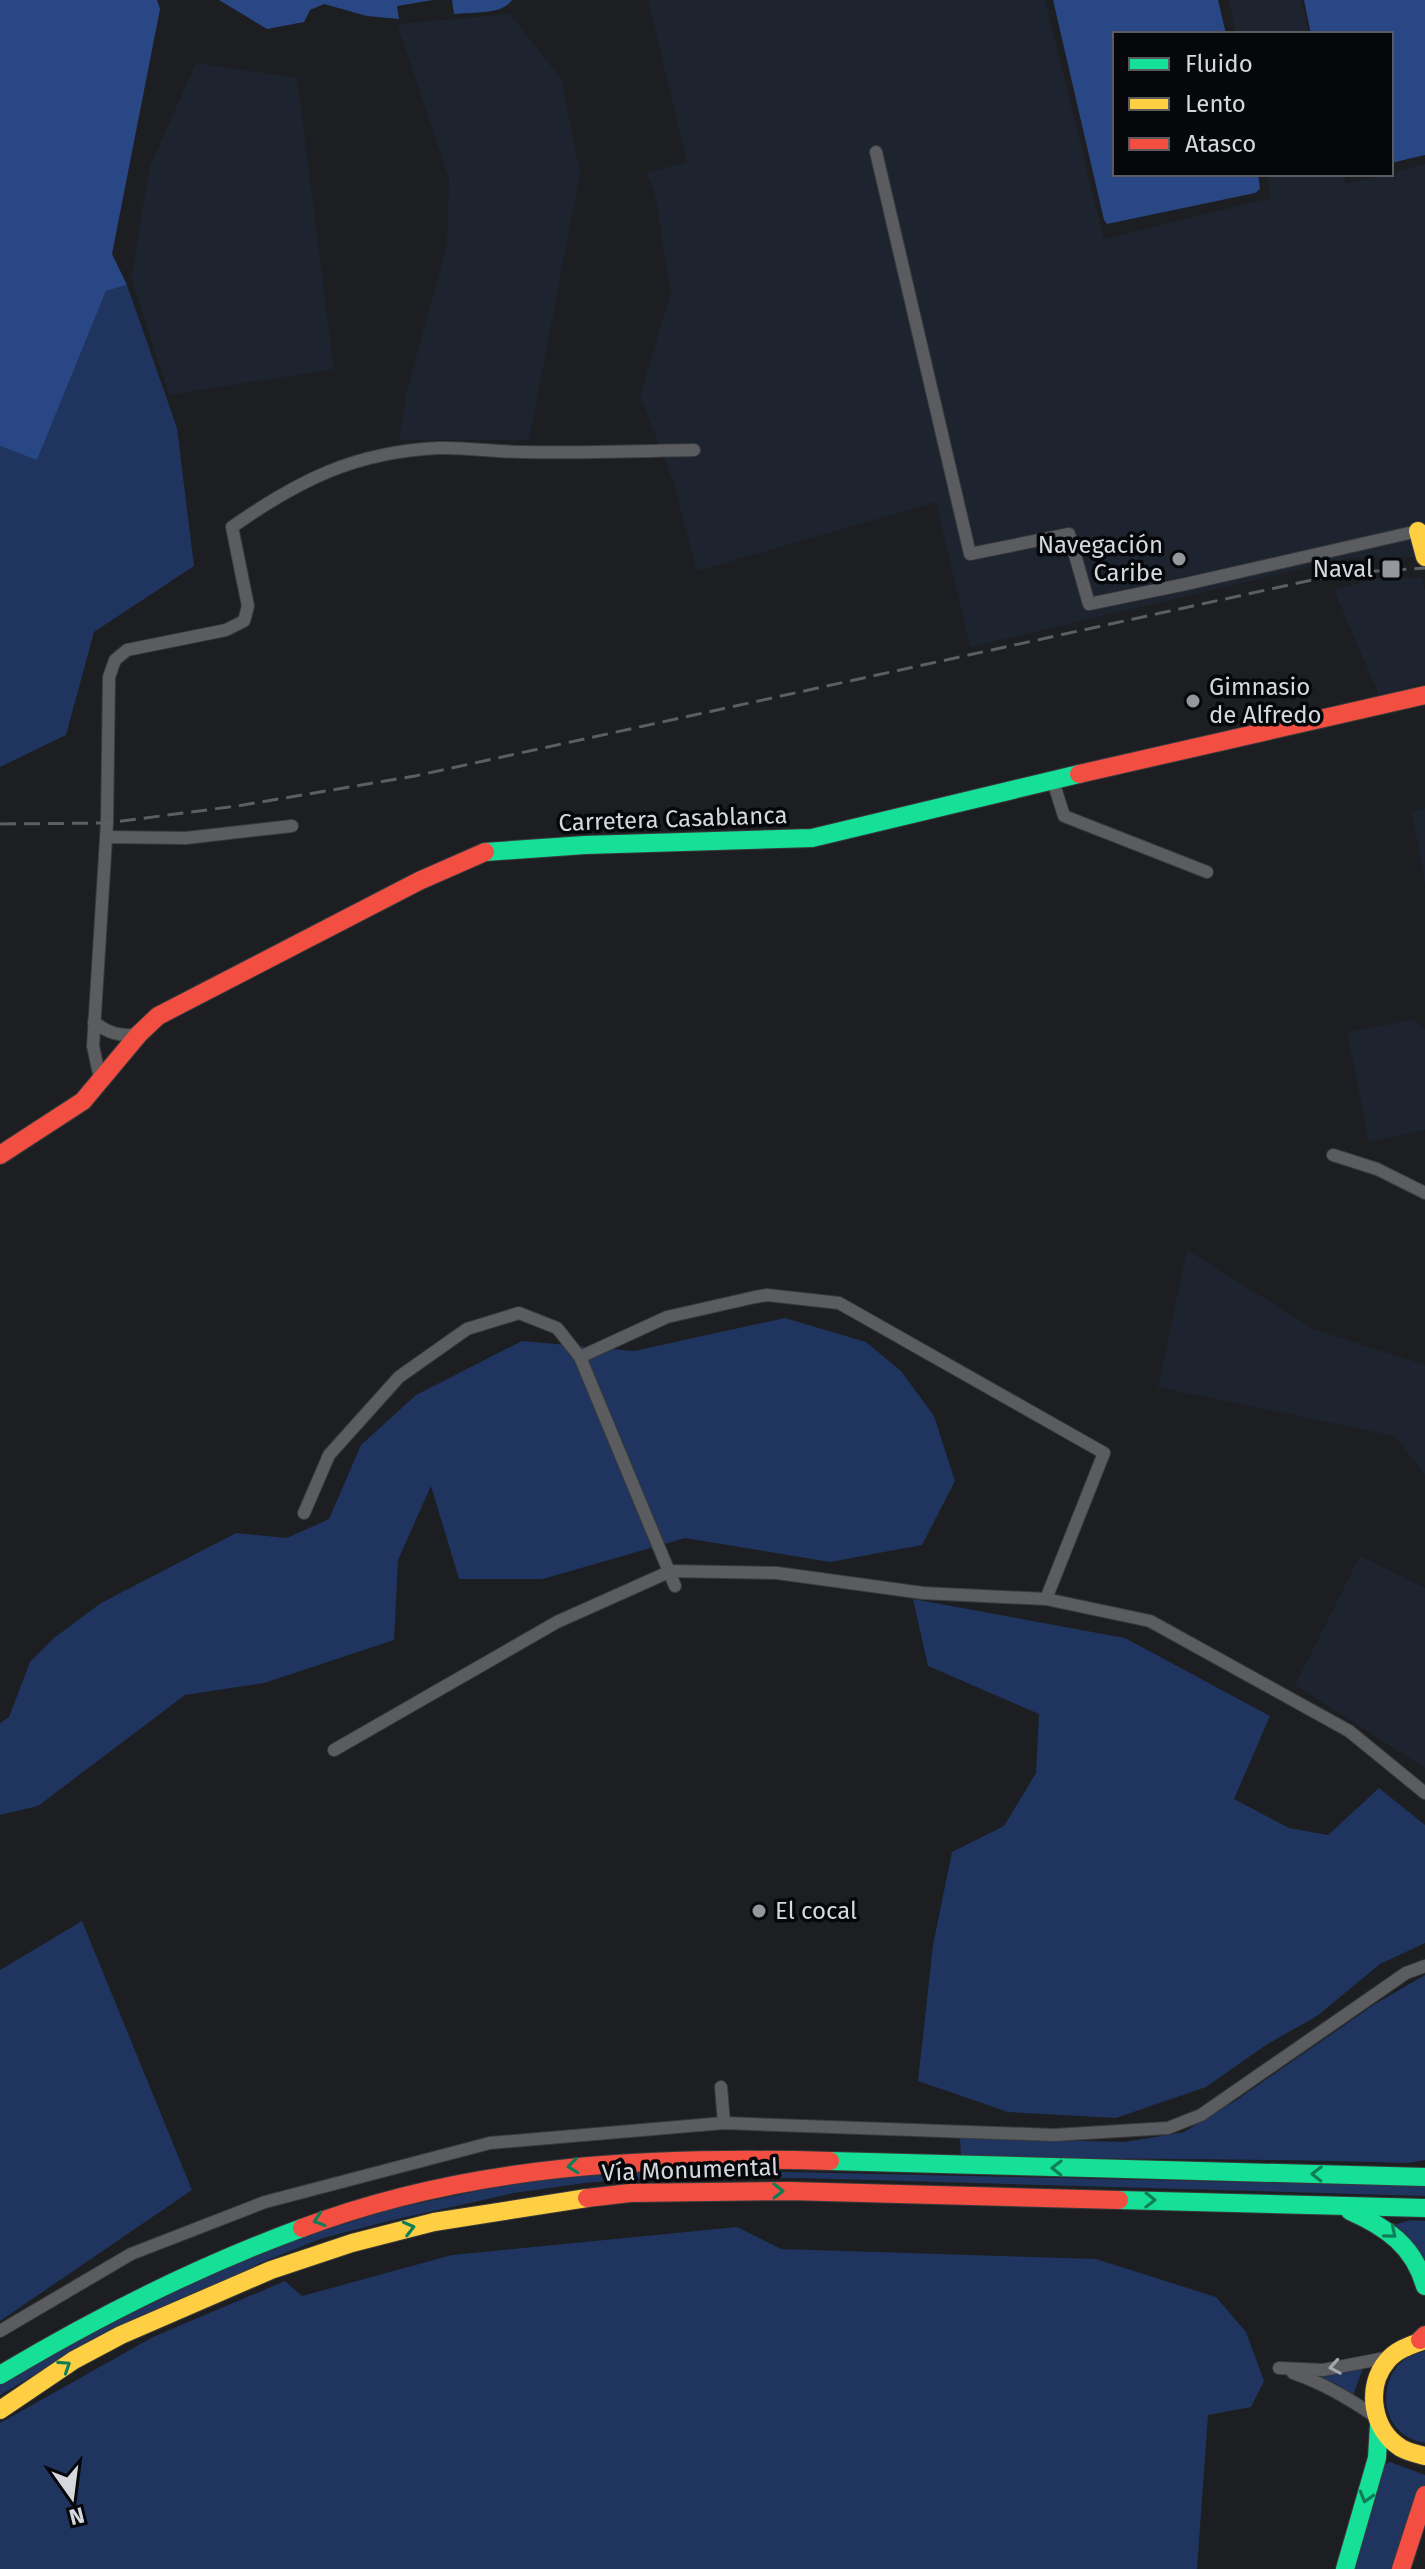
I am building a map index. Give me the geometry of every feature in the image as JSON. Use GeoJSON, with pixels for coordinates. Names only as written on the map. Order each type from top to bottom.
{"type":"FeatureCollection","features":[{"type":"Feature","properties":{"kind":"main road"},"geometry":{"type":"LineString","coordinates":[[1418,531],[1425,557]]}},
{"type":"Feature","properties":{"kind":"main road","name":"Carretera Casablanca"},"geometry":{"type":"LineString","coordinates":[[0,1155],[83,1101],[158,1016],[419,881],[485,852],[585,845],[812,838],[1425,695]]}},
{"type":"Feature","properties":{"kind":"main road","name":"Vía Monumental"},"geometry":{"type":"LineString","coordinates":[[0,2375],[104,2315],[180,2276],[259,2242],[342,2213],[432,2190],[522,2172],[577,2165],[682,2160],[774,2160],[1425,2177]]}},
{"type":"Feature","properties":{"kind":"main road"},"geometry":{"type":"LineString","coordinates":[[1395,2176],[1425,2167]]}},
{"type":"Feature","properties":{"kind":"main road","name":"Vía Monumental"},"geometry":{"type":"LineString","coordinates":[[0,2410],[74,2360],[121,2335],[259,2275],[352,2243],[434,2222],[504,2209],[630,2193],[789,2191],[1425,2208]]}},
{"type":"Feature","properties":{"kind":"main road"},"geometry":{"type":"LineString","coordinates":[[1333,2204],[1373,2221],[1396,2236],[1413,2256],[1425,2286]]}},
{"type":"Feature","properties":{"kind":"main road"},"geometry":{"type":"LineString","coordinates":[[1345,2569],[1377,2458],[1378,2421],[1373,2401],[1374,2385],[1390,2357],[1404,2346],[1423,2338]]}},
{"type":"Feature","properties":{"kind":"main road"},"geometry":{"type":"LineString","coordinates":[[1378,2421],[1389,2439],[1404,2450],[1425,2456]]}},
{"type":"Feature","properties":{"kind":"main road"},"geometry":{"type":"LineString","coordinates":[[1401,2569],[1425,2495]]}},
{"type":"Feature","properties":{"kind":"street"},"geometry":{"type":"LineString","coordinates":[[876,152],[970,554],[1069,534],[1089,604],[1418,531]]}},
{"type":"Feature","properties":{"kind":"street"},"geometry":{"type":"LineString","coordinates":[[101,1083],[93,1046],[106,837],[109,677],[115,660],[127,650],[226,630],[244,621],[248,606],[232,527],[264,504],[312,477],[388,453],[439,448],[523,452],[694,450]]}},
{"type":"Feature","properties":{"kind":"street"},"geometry":{"type":"LineString","coordinates":[[1053,781],[1064,816],[1207,872]]}},
{"type":"Feature","properties":{"kind":"street"},"geometry":{"type":"LineString","coordinates":[[106,837],[186,838],[292,826]]}},
{"type":"Feature","properties":{"kind":"street"},"geometry":{"type":"LineString","coordinates":[[94,1022],[107,1032],[127,1036],[139,1034]]}},
{"type":"Feature","properties":{"kind":"street"},"geometry":{"type":"LineString","coordinates":[[1333,1155],[1377,1169],[1425,1193]]}},
{"type":"Feature","properties":{"kind":"street"},"geometry":{"type":"LineString","coordinates":[[580,1357],[667,1317],[755,1297],[767,1295],[839,1303],[1104,1453],[1046,1599]]}},
{"type":"Feature","properties":{"kind":"street"},"geometry":{"type":"LineString","coordinates":[[304,1513],[329,1455],[399,1377],[467,1329],[519,1313],[557,1328],[580,1357],[675,1586]]}},
{"type":"Feature","properties":{"kind":"street"},"geometry":{"type":"LineString","coordinates":[[334,1750],[557,1622],[671,1571],[777,1573],[923,1593],[1046,1599],[1150,1621],[1349,1731],[1425,1793]]}},
{"type":"Feature","properties":{"kind":"street"},"geometry":{"type":"LineString","coordinates":[[0,2331],[131,2254],[265,2202],[490,2143],[724,2123],[1054,2135],[1168,2128],[1201,2115],[1406,1973],[1425,1966]]}},
{"type":"Feature","properties":{"kind":"street"},"geometry":{"type":"LineString","coordinates":[[721,2087],[724,2123]]}},
{"type":"Feature","properties":{"kind":"street"},"geometry":{"type":"LineString","coordinates":[[1378,2421],[1351,2400],[1315,2381],[1279,2368],[1323,2370],[1390,2357]]}},
{"type":"Feature","properties":{"kind":"shaded area"},"geometry":{"type":"Polygon","coordinates":[[[0,0],[157,0],[160,9],[112,254],[127,285],[106,291],[37,460],[0,446],[0,0]]]}},
{"type":"Feature","properties":{"kind":"shaded area"},"geometry":{"type":"Polygon","coordinates":[[[219,0],[433,0],[397,6],[399,19],[367,16],[324,4],[310,10],[304,22],[267,29],[219,0]]]}},
{"type":"Feature","properties":{"kind":"shaded area"},"geometry":{"type":"Polygon","coordinates":[[[452,0],[512,0],[494,10],[454,14],[452,0]]]}},
{"type":"Feature","properties":{"kind":"shaded area"},"geometry":{"type":"Polygon","coordinates":[[[648,0],[1045,0],[1104,239],[1271,198],[1266,176],[1344,176],[1346,184],[1378,176],[1393,176],[1393,172],[1425,164],[1425,557],[1348,558],[970,647],[936,502],[697,571],[673,481],[640,396],[671,292],[654,189],[646,173],[687,162],[648,0]]]}},
{"type":"Feature","properties":{"kind":"shaded area"},"geometry":{"type":"Polygon","coordinates":[[[1053,0],[1218,0],[1226,32],[1113,32],[1113,176],[1258,176],[1260,189],[1255,193],[1107,224],[1053,0]]]}},
{"type":"Feature","properties":{"kind":"shaded area"},"geometry":{"type":"Polygon","coordinates":[[[1229,0],[1301,0],[1309,32],[1236,32],[1229,0]]]}},
{"type":"Feature","properties":{"kind":"shaded area"},"geometry":{"type":"Polygon","coordinates":[[[1304,0],[1425,0],[1425,155],[1393,163],[1393,32],[1311,32],[1304,0]]]}},
{"type":"Feature","properties":{"kind":"shaded area"},"geometry":{"type":"Polygon","coordinates":[[[510,14],[561,79],[580,174],[529,440],[399,440],[406,394],[447,245],[449,178],[397,24],[510,14]]]}},
{"type":"Feature","properties":{"kind":"shaded area"},"geometry":{"type":"Polygon","coordinates":[[[196,63],[297,78],[334,369],[169,395],[131,279],[149,169],[196,63]]]}},
{"type":"Feature","properties":{"kind":"shaded area"},"geometry":{"type":"Polygon","coordinates":[[[127,285],[177,428],[194,566],[94,632],[66,735],[0,767],[0,446],[37,459],[106,291],[127,285]]]}},
{"type":"Feature","properties":{"kind":"shaded area"},"geometry":{"type":"Polygon","coordinates":[[[1380,577],[1422,578],[1425,591],[1425,683],[1379,695],[1334,590],[1380,577]]]}},
{"type":"Feature","properties":{"kind":"shaded area"},"geometry":{"type":"Polygon","coordinates":[[[1425,808],[1425,884],[1412,811],[1425,808]]]}},
{"type":"Feature","properties":{"kind":"shaded area"},"geometry":{"type":"Polygon","coordinates":[[[1413,1020],[1425,1030],[1425,1130],[1369,1142],[1347,1032],[1413,1020]]]}},
{"type":"Feature","properties":{"kind":"shaded area"},"geometry":{"type":"Polygon","coordinates":[[[1187,1250],[1313,1329],[1425,1365],[1425,1475],[1395,1436],[1158,1387],[1187,1250]]]}},
{"type":"Feature","properties":{"kind":"shaded area"},"geometry":{"type":"Polygon","coordinates":[[[785,1318],[866,1342],[901,1371],[934,1416],[955,1481],[922,1545],[830,1562],[685,1538],[543,1579],[459,1579],[431,1486],[398,1560],[394,1640],[264,1683],[185,1695],[38,1806],[0,1815],[0,1723],[9,1717],[30,1662],[54,1638],[101,1603],[236,1533],[287,1538],[329,1519],[361,1445],[416,1395],[522,1341],[634,1351],[785,1318]]]}},
{"type":"Feature","properties":{"kind":"shaded area"},"geometry":{"type":"Polygon","coordinates":[[[1360,1556],[1425,1588],[1425,1768],[1295,1685],[1360,1556]]]}},
{"type":"Feature","properties":{"kind":"shaded area"},"geometry":{"type":"Polygon","coordinates":[[[913,1599],[1125,1638],[1270,1716],[1234,1799],[1289,1828],[1328,1835],[1379,1788],[1425,1825],[1425,1943],[1380,1964],[1317,2016],[1266,2045],[1206,2087],[1116,2118],[1008,2112],[918,2081],[933,1945],[952,1852],[1004,1826],[1036,1773],[1039,1714],[928,1666],[913,1599]]]}},
{"type":"Feature","properties":{"kind":"shaded area"},"geometry":{"type":"Polygon","coordinates":[[[82,1921],[192,2190],[0,2321],[0,1970],[82,1921]]]}},
{"type":"Feature","properties":{"kind":"shaded area"},"geometry":{"type":"Polygon","coordinates":[[[1425,1975],[1425,2160],[1408,2163],[961,2156],[960,2138],[1125,2142],[1184,2132],[1235,2101],[1375,2004],[1425,1975]]]}},
{"type":"Feature","properties":{"kind":"shaded area"},"geometry":{"type":"Polygon","coordinates":[[[647,2169],[1425,2186],[1425,2196],[799,2178],[653,2178],[584,2183],[514,2193],[323,2238],[260,2263],[46,2368],[0,2395],[0,2383],[41,2358],[254,2253],[387,2210],[509,2184],[647,2169]]]}},
{"type":"Feature","properties":{"kind":"shaded area"},"geometry":{"type":"Polygon","coordinates":[[[1411,2220],[1425,2221],[1425,2269],[1393,2225],[1411,2220]]]}},
{"type":"Feature","properties":{"kind":"shaded area"},"geometry":{"type":"Polygon","coordinates":[[[737,2227],[781,2249],[1096,2259],[1216,2297],[1246,2332],[1264,2381],[1251,2407],[1208,2415],[1197,2569],[0,2569],[0,2423],[153,2337],[285,2281],[302,2296],[452,2255],[737,2227]]]}},
{"type":"Feature","properties":{"kind":"shaded area"},"geometry":{"type":"Polygon","coordinates":[[[1425,2351],[1425,2443],[1408,2437],[1395,2427],[1388,2413],[1386,2397],[1396,2368],[1408,2357],[1425,2351]]]}},
{"type":"Feature","properties":{"kind":"shaded area"},"geometry":{"type":"Polygon","coordinates":[[[1364,2366],[1353,2395],[1335,2383],[1320,2378],[1364,2366]]]}},
{"type":"Feature","properties":{"kind":"shaded area"},"geometry":{"type":"Polygon","coordinates":[[[1390,2462],[1425,2475],[1425,2489],[1396,2569],[1354,2569],[1384,2465],[1390,2462]]]}},
{"type":"Feature","properties":{"kind":"railway"},"geometry":{"type":"LineString","coordinates":[[0,824],[107,823],[237,806],[415,776],[1344,573],[1425,568]]}},
{"type":"Feature","properties":{"kind":"traffic: fast"},"geometry":{"type":"LineString","coordinates":[[485,852],[585,845],[812,838],[1079,774]]}},
{"type":"Feature","properties":{"kind":"traffic: fast"},"geometry":{"type":"LineString","coordinates":[[830,2161],[1425,2177]]}},
{"type":"Feature","properties":{"kind":"traffic: fast"},"geometry":{"type":"LineString","coordinates":[[1119,2200],[1425,2208]]}},
{"type":"Feature","properties":{"kind":"traffic: fast"},"geometry":{"type":"LineString","coordinates":[[1350,2211],[1387,2231],[1397,2240],[1414,2260],[1425,2286]]}},
{"type":"Feature","properties":{"kind":"traffic: fast"},"geometry":{"type":"LineString","coordinates":[[0,2375],[148,2294],[302,2228]]}},
{"type":"Feature","properties":{"kind":"traffic: fast"},"geometry":{"type":"LineString","coordinates":[[1345,2569],[1377,2458],[1379,2425]]}},
{"type":"Feature","properties":{"kind":"traffic: slow"},"geometry":{"type":"LineString","coordinates":[[1418,531],[1425,557]]}},
{"type":"Feature","properties":{"kind":"traffic: slow"},"geometry":{"type":"LineString","coordinates":[[0,2410],[74,2360],[121,2335],[271,2270],[352,2243],[434,2222],[587,2198]]}},
{"type":"Feature","properties":{"kind":"traffic: slow"},"geometry":{"type":"LineString","coordinates":[[1425,2340],[1400,2350],[1387,2361],[1380,2371],[1374,2395],[1378,2419],[1391,2440],[1404,2449],[1425,2456]]}},
{"type":"Feature","properties":{"kind":"traffic: jam"},"geometry":{"type":"LineString","coordinates":[[1079,774],[1425,695]]}},
{"type":"Feature","properties":{"kind":"traffic: jam"},"geometry":{"type":"LineString","coordinates":[[0,1155],[83,1101],[158,1016],[419,881],[485,852]]}},
{"type":"Feature","properties":{"kind":"traffic: jam"},"geometry":{"type":"LineString","coordinates":[[302,2228],[366,2207],[496,2177],[629,2163],[830,2161]]}},
{"type":"Feature","properties":{"kind":"traffic: jam"},"geometry":{"type":"LineString","coordinates":[[587,2198],[630,2193],[789,2191],[1119,2200]]}},
{"type":"Feature","properties":{"kind":"traffic: jam"},"geometry":{"type":"LineString","coordinates":[[1420,2340],[1425,2335]]}},
{"type":"Feature","properties":{"kind":"traffic: jam"},"geometry":{"type":"LineString","coordinates":[[1401,2569],[1425,2495]]}},
{"type":"Feature","properties":{"kind":"place","name":"Navegación Caribe"},"geometry":{"type":"Point","coordinates":[1179,559]}},
{"type":"Feature","properties":{"kind":"place","name":"Naval"},"geometry":{"type":"Point","coordinates":[1391,569]}},
{"type":"Feature","properties":{"kind":"place","name":"Gimnasio de Alfredo"},"geometry":{"type":"Point","coordinates":[1193,701]}},
{"type":"Feature","properties":{"kind":"place","name":"El cocal"},"geometry":{"type":"Point","coordinates":[759,1911]}}]}
